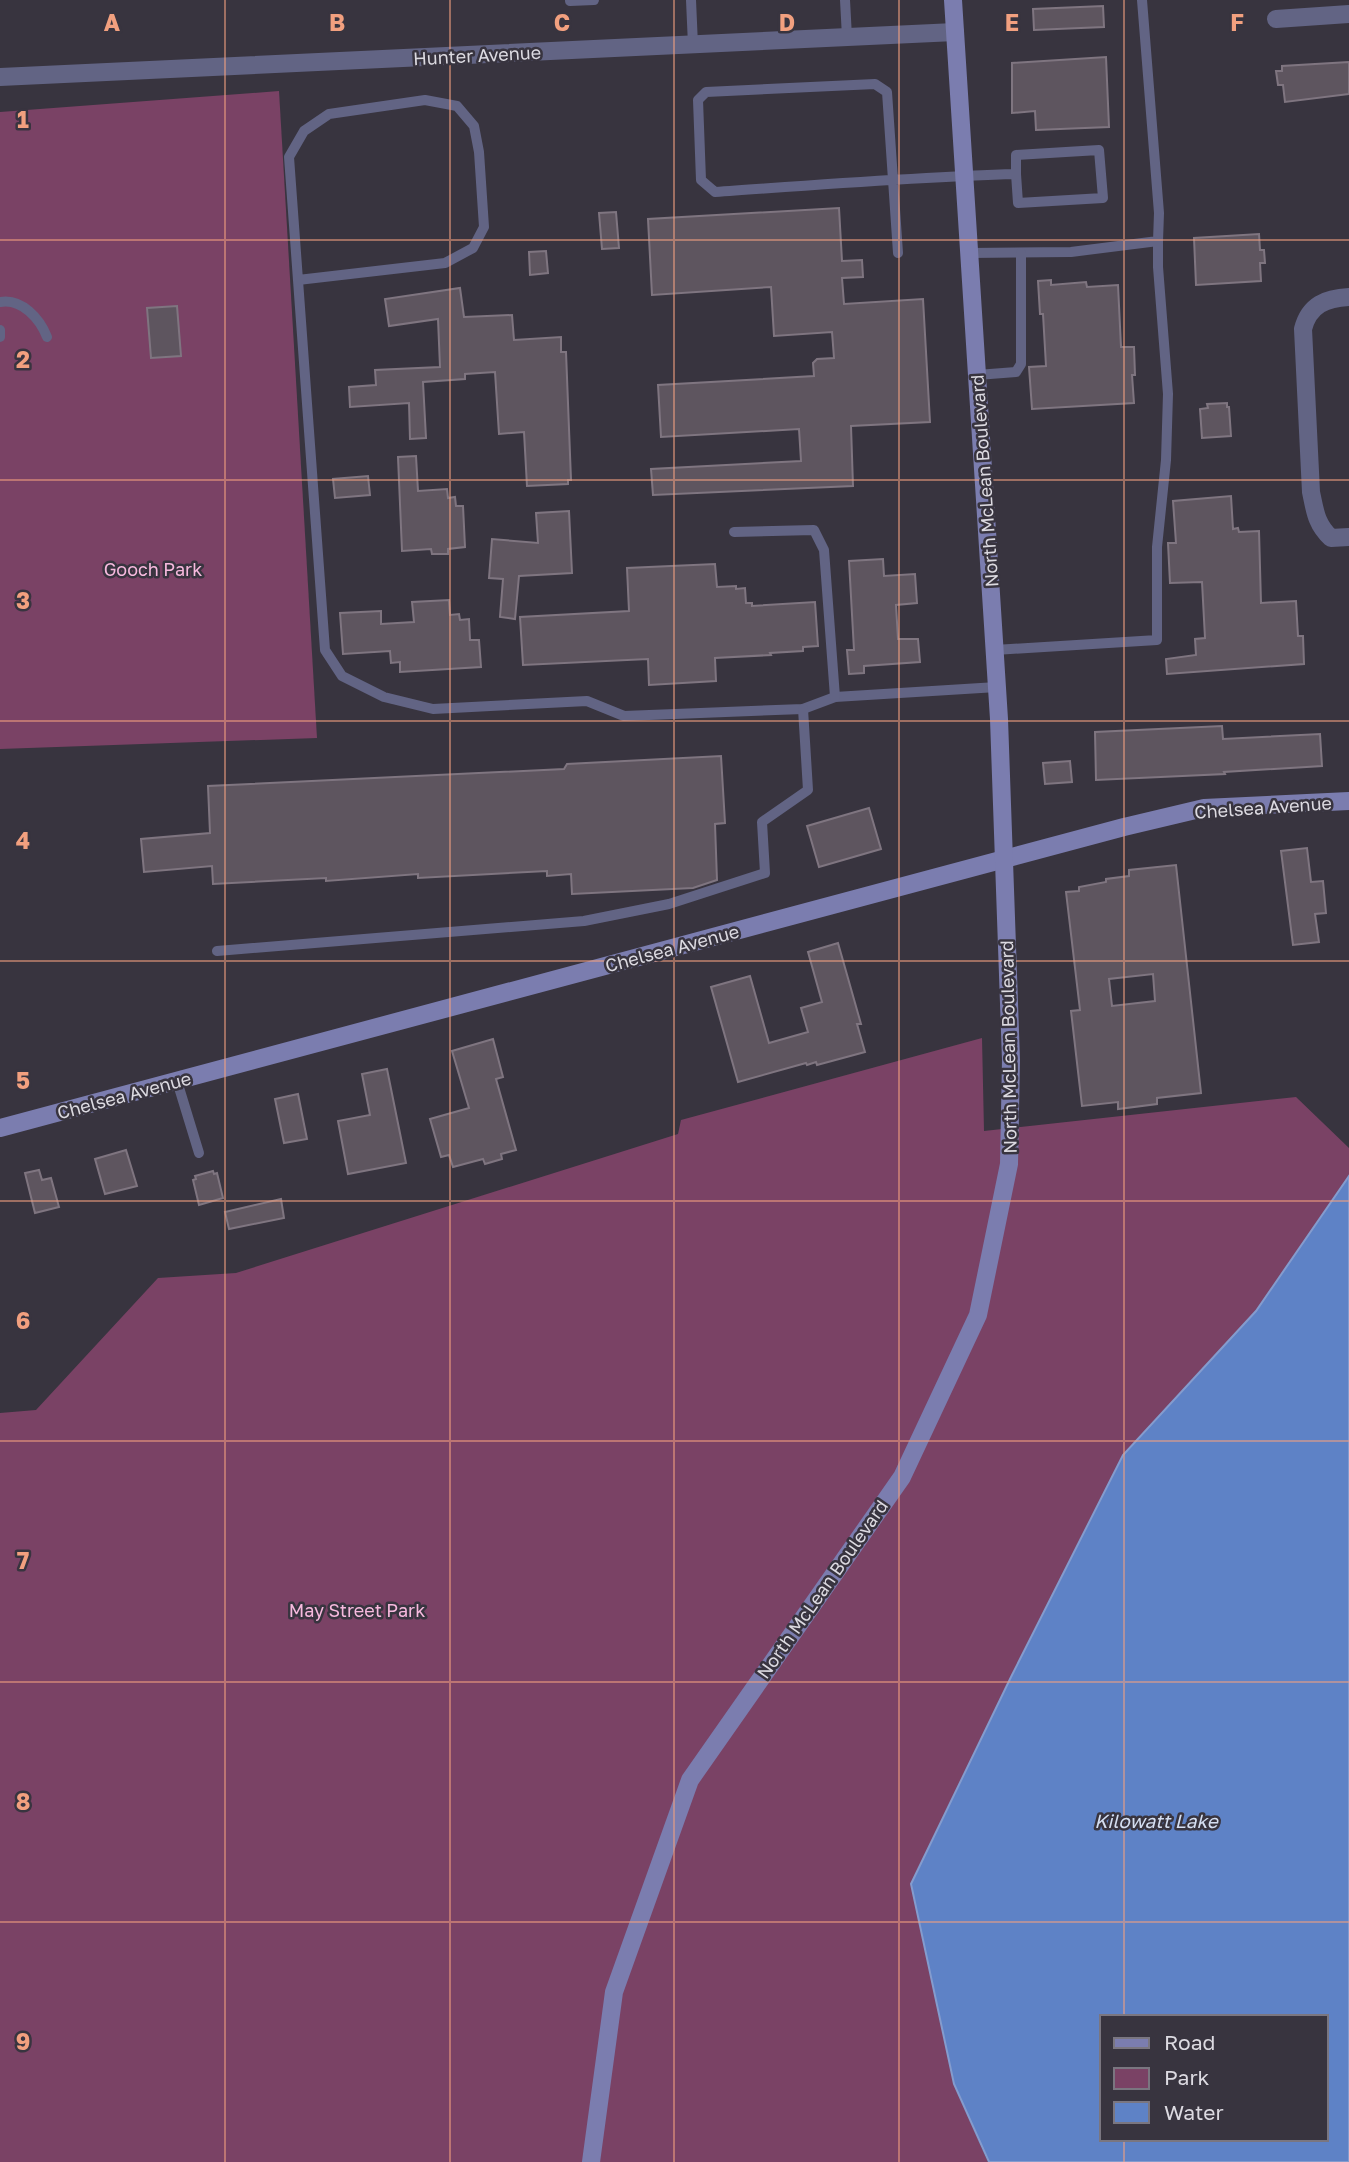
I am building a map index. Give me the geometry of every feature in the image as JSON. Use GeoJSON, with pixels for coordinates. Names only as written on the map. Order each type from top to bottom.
{"type":"FeatureCollection","features":[{"type":"Feature","properties":{"kind":"main road","name":"North McLean Boulevard"},"geometry":{"type":"LineString","coordinates":[[592,2162],[614,1992],[690,1780],[792,1630],[902,1477],[978,1315],[1009,1164],[1011,1060],[997,687],[953,0]]}},
{"type":"Feature","properties":{"kind":"main road","name":"Chelsea Avenue"},"geometry":{"type":"LineString","coordinates":[[0,1128],[1004,858],[1204,808],[1349,801]]}},
{"type":"Feature","properties":{"kind":"street"},"geometry":{"type":"LineString","coordinates":[[1276,19],[1349,14]]}},
{"type":"Feature","properties":{"kind":"street","name":"Hunter Avenue"},"geometry":{"type":"LineString","coordinates":[[0,77],[955,32]]}},
{"type":"Feature","properties":{"kind":"street"},"geometry":{"type":"LineString","coordinates":[[1340,538],[1319,527],[1311,492],[1303,329],[1306,316],[1329,298],[1349,297]]}},
{"type":"Feature","properties":{"kind":"lane"},"geometry":{"type":"LineString","coordinates":[[570,1],[594,0]]}},
{"type":"Feature","properties":{"kind":"lane"},"geometry":{"type":"LineString","coordinates":[[691,0],[693,45]]}},
{"type":"Feature","properties":{"kind":"lane"},"geometry":{"type":"LineString","coordinates":[[845,0],[847,37]]}},
{"type":"Feature","properties":{"kind":"lane"},"geometry":{"type":"LineString","coordinates":[[995,650],[1157,640],[1157,547],[1166,460],[1168,394],[1157,267],[1159,213],[1142,0]]}},
{"type":"Feature","properties":{"kind":"lane"},"geometry":{"type":"LineString","coordinates":[[898,253],[892,180],[887,92],[875,84],[706,92],[698,100],[701,180],[715,192],[892,180],[1016,174]]}},
{"type":"Feature","properties":{"kind":"lane"},"geometry":{"type":"LineString","coordinates":[[298,281],[446,263],[472,248],[484,227],[479,152],[474,126],[457,106],[425,100],[329,114],[304,131],[289,157],[298,281],[325,650],[342,676],[384,697],[433,709],[587,701],[624,716],[803,709],[835,696],[997,687]]}},
{"type":"Feature","properties":{"kind":"lane"},"geometry":{"type":"LineString","coordinates":[[1099,150],[1102,198],[1018,203],[1016,174],[1016,155],[1099,150]]}},
{"type":"Feature","properties":{"kind":"lane"},"geometry":{"type":"LineString","coordinates":[[969,253],[1071,252],[1158,241]]}},
{"type":"Feature","properties":{"kind":"lane"},"geometry":{"type":"LineString","coordinates":[[977,375],[1016,372],[1021,364],[1021,253]]}},
{"type":"Feature","properties":{"kind":"lane"},"geometry":{"type":"LineString","coordinates":[[0,302],[7,301],[34,314],[47,337]]}},
{"type":"Feature","properties":{"kind":"lane"},"geometry":{"type":"LineString","coordinates":[[0,330],[0,337]]}},
{"type":"Feature","properties":{"kind":"lane"},"geometry":{"type":"LineString","coordinates":[[734,532],[814,530],[824,550],[835,696]]}},
{"type":"Feature","properties":{"kind":"lane"},"geometry":{"type":"LineString","coordinates":[[217,951],[584,921],[669,904],[765,873],[762,822],[808,790],[803,709]]}},
{"type":"Feature","properties":{"kind":"lane"},"geometry":{"type":"LineString","coordinates":[[177,1081],[200,1153]]}},
{"type":"Feature","properties":{"kind":"green space","name":"Gooch Park"},"geometry":{"type":"Polygon","coordinates":[[[279,91],[317,738],[0,749],[0,112],[279,91]]]}},
{"type":"Feature","properties":{"kind":"green space","name":"May Street Park"},"geometry":{"type":"Polygon","coordinates":[[[982,1038],[984,1131],[1296,1097],[1349,1148],[1349,1176],[1256,1311],[1123,1455],[954,2084],[988,2162],[0,2162],[0,1413],[36,1410],[158,1278],[236,1273],[678,1134],[681,1120],[982,1038]]]}},
{"type":"Feature","properties":{"kind":"water","name":"Kilowatt Lake"},"geometry":{"type":"Polygon","coordinates":[[[1349,1176],[1349,2162],[989,2162],[954,2084],[911,1884],[1123,1455],[1256,1311],[1349,1176]]]}},
{"type":"Feature","properties":{"kind":"building"},"geometry":{"type":"Polygon","coordinates":[[[1103,6],[1104,27],[1034,30],[1033,9],[1103,6]]]}},
{"type":"Feature","properties":{"kind":"building"},"geometry":{"type":"Polygon","coordinates":[[[1106,57],[1109,127],[1036,130],[1035,111],[1012,113],[1012,63],[1106,57]]]}},
{"type":"Feature","properties":{"kind":"building"},"geometry":{"type":"Polygon","coordinates":[[[1349,62],[1349,94],[1285,102],[1283,85],[1278,85],[1276,71],[1282,71],[1282,66],[1349,62]]]}},
{"type":"Feature","properties":{"kind":"building"},"geometry":{"type":"Polygon","coordinates":[[[839,208],[842,261],[862,260],[863,277],[842,278],[844,304],[923,299],[930,422],[851,426],[853,486],[653,495],[651,469],[801,461],[799,429],[661,437],[658,385],[814,376],[813,363],[817,359],[834,358],[832,332],[774,336],[771,287],[652,295],[648,219],[839,208]]]}},
{"type":"Feature","properties":{"kind":"building"},"geometry":{"type":"Polygon","coordinates":[[[616,212],[619,248],[602,249],[599,213],[616,212]]]}},
{"type":"Feature","properties":{"kind":"building"},"geometry":{"type":"Polygon","coordinates":[[[1259,234],[1260,250],[1264,250],[1265,263],[1260,263],[1261,281],[1196,285],[1194,238],[1259,234]]]}},
{"type":"Feature","properties":{"kind":"building"},"geometry":{"type":"Polygon","coordinates":[[[546,251],[548,273],[530,275],[529,252],[546,251]]]}},
{"type":"Feature","properties":{"kind":"building"},"geometry":{"type":"Polygon","coordinates":[[[1051,280],[1051,285],[1086,282],[1087,287],[1118,285],[1121,347],[1134,347],[1134,403],[1032,409],[1029,367],[1046,366],[1038,281],[1051,280]]]}},
{"type":"Feature","properties":{"kind":"building"},"geometry":{"type":"Polygon","coordinates":[[[460,288],[464,317],[512,315],[514,340],[561,337],[561,352],[566,352],[571,480],[568,480],[568,484],[527,486],[524,432],[499,434],[495,372],[465,374],[465,379],[423,382],[426,438],[410,439],[409,403],[350,407],[349,387],[376,385],[375,370],[440,367],[438,319],[389,326],[385,299],[460,288]]]}},
{"type":"Feature","properties":{"kind":"building"},"geometry":{"type":"Polygon","coordinates":[[[177,306],[181,356],[151,358],[147,308],[177,306]]]}},
{"type":"Feature","properties":{"kind":"building"},"geometry":{"type":"Polygon","coordinates":[[[1227,403],[1231,436],[1202,438],[1200,409],[1208,408],[1207,404],[1227,403]]]}},
{"type":"Feature","properties":{"kind":"building"},"geometry":{"type":"Polygon","coordinates":[[[416,456],[418,491],[447,489],[448,498],[455,497],[456,506],[463,506],[465,547],[448,549],[448,554],[432,554],[431,549],[402,551],[398,457],[416,456]]]}},
{"type":"Feature","properties":{"kind":"building"},"geometry":{"type":"Polygon","coordinates":[[[368,476],[370,495],[335,498],[333,479],[368,476]]]}},
{"type":"Feature","properties":{"kind":"building"},"geometry":{"type":"Polygon","coordinates":[[[1231,496],[1233,529],[1238,528],[1239,532],[1259,531],[1261,603],[1296,601],[1298,636],[1303,636],[1304,664],[1167,674],[1166,659],[1196,655],[1195,639],[1205,638],[1202,582],[1170,583],[1168,543],[1176,543],[1173,501],[1231,496]]]}},
{"type":"Feature","properties":{"kind":"building"},"geometry":{"type":"Polygon","coordinates":[[[569,511],[572,573],[519,576],[515,619],[500,617],[503,579],[489,578],[492,539],[538,543],[536,513],[569,511]]]}},
{"type":"Feature","properties":{"kind":"building"},"geometry":{"type":"Polygon","coordinates":[[[883,559],[884,576],[915,574],[917,603],[896,605],[898,639],[918,639],[920,662],[864,666],[864,673],[849,674],[847,650],[854,650],[849,561],[883,559]]]}},
{"type":"Feature","properties":{"kind":"building"},"geometry":{"type":"Polygon","coordinates":[[[715,564],[717,587],[745,588],[746,603],[752,603],[752,606],[815,602],[818,646],[803,647],[803,651],[770,653],[771,655],[715,658],[716,681],[649,685],[648,659],[523,665],[520,617],[629,611],[627,568],[715,564]]]}},
{"type":"Feature","properties":{"kind":"building"},"geometry":{"type":"Polygon","coordinates":[[[449,600],[450,615],[459,614],[460,620],[469,619],[470,640],[479,640],[481,667],[400,672],[400,662],[391,663],[390,651],[343,654],[340,613],[381,611],[381,624],[414,622],[412,602],[449,600]]]}},
{"type":"Feature","properties":{"kind":"building"},"geometry":{"type":"Polygon","coordinates":[[[1222,726],[1223,739],[1320,734],[1322,766],[1096,780],[1095,732],[1222,726]]]}},
{"type":"Feature","properties":{"kind":"building"},"geometry":{"type":"Polygon","coordinates":[[[721,756],[725,823],[715,824],[717,880],[693,888],[572,894],[571,874],[547,876],[547,871],[213,884],[212,866],[144,872],[141,839],[210,833],[208,786],[564,769],[567,764],[721,756]]]}},
{"type":"Feature","properties":{"kind":"building"},"geometry":{"type":"Polygon","coordinates":[[[1070,761],[1072,782],[1045,784],[1043,763],[1070,761]]]}},
{"type":"Feature","properties":{"kind":"building"},"geometry":{"type":"Polygon","coordinates":[[[869,808],[881,849],[819,867],[807,826],[869,808]]]}},
{"type":"Feature","properties":{"kind":"building"},"geometry":{"type":"Polygon","coordinates":[[[1307,848],[1311,882],[1323,881],[1326,913],[1315,914],[1319,942],[1293,945],[1281,851],[1307,848]]]}},
{"type":"Feature","properties":{"kind":"building"},"geometry":{"type":"Polygon","coordinates":[[[1176,865],[1201,1093],[1157,1098],[1157,1104],[1118,1109],[1118,1102],[1082,1106],[1071,1011],[1080,1010],[1066,892],[1079,891],[1079,887],[1106,882],[1106,879],[1129,876],[1129,870],[1176,865]],[[1153,974],[1109,979],[1112,1006],[1155,1001],[1153,974]]]}},
{"type":"Feature","properties":{"kind":"building"},"geometry":{"type":"Polygon","coordinates":[[[838,943],[861,1024],[857,1024],[865,1052],[817,1065],[816,1062],[806,1063],[738,1082],[711,987],[750,976],[769,1043],[808,1032],[801,1008],[822,1002],[808,952],[838,943]]]}},
{"type":"Feature","properties":{"kind":"building"},"geometry":{"type":"Polygon","coordinates":[[[493,1039],[503,1077],[496,1079],[516,1150],[501,1154],[502,1159],[485,1164],[483,1159],[453,1167],[449,1155],[441,1157],[430,1119],[469,1108],[452,1051],[493,1039]]]}},
{"type":"Feature","properties":{"kind":"building"},"geometry":{"type":"Polygon","coordinates":[[[387,1069],[406,1163],[348,1174],[338,1121],[370,1115],[362,1074],[387,1069]]]}},
{"type":"Feature","properties":{"kind":"building"},"geometry":{"type":"Polygon","coordinates":[[[298,1094],[307,1139],[284,1143],[275,1099],[298,1094]]]}},
{"type":"Feature","properties":{"kind":"building"},"geometry":{"type":"Polygon","coordinates":[[[126,1150],[137,1186],[105,1194],[95,1159],[126,1150]]]}},
{"type":"Feature","properties":{"kind":"building"},"geometry":{"type":"Polygon","coordinates":[[[39,1170],[42,1180],[51,1178],[59,1207],[35,1213],[25,1173],[39,1170]]]}},
{"type":"Feature","properties":{"kind":"building"},"geometry":{"type":"Polygon","coordinates":[[[213,1171],[214,1174],[217,1173],[223,1198],[199,1205],[193,1180],[196,1179],[195,1176],[213,1171]]]}},
{"type":"Feature","properties":{"kind":"building"},"geometry":{"type":"Polygon","coordinates":[[[281,1199],[284,1218],[229,1229],[225,1212],[281,1199]]]}}]}
